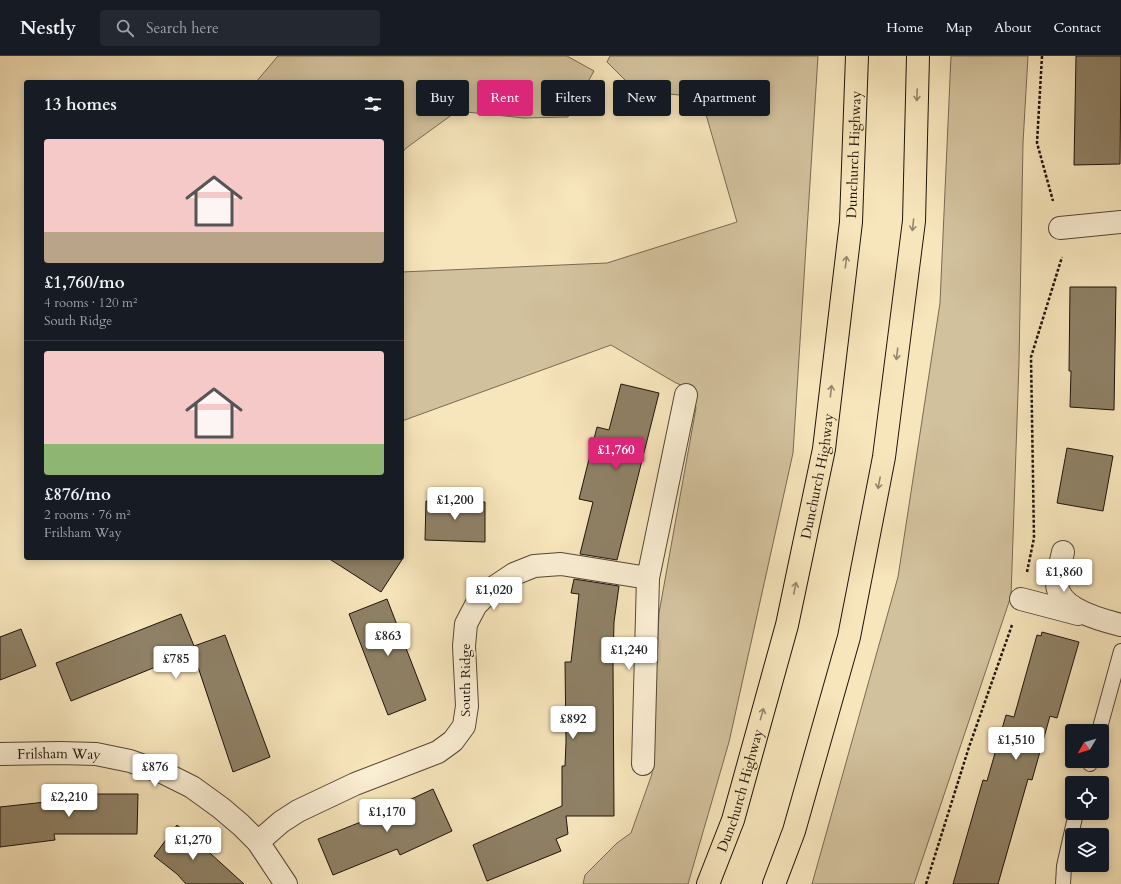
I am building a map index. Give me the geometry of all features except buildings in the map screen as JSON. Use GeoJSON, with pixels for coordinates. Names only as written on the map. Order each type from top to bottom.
{"type":"FeatureCollection","features":[{"type":"Feature","properties":{"kind":"highway","name":"Dunchurch Highway"},"geometry":{"type":"LineString","coordinates":[[708,884],[733,820],[787,625],[824,449],[851,222],[857,56]]}},
{"type":"Feature","properties":{"kind":"highway"},"geometry":{"type":"LineString","coordinates":[[774,884],[794,831],[849,638],[884,457],[914,221],[918,56]]}},
{"type":"Feature","properties":{"kind":"street"},"geometry":{"type":"LineString","coordinates":[[1060,228],[1121,222]]}},
{"type":"Feature","properties":{"kind":"street"},"geometry":{"type":"LineString","coordinates":[[643,764],[648,578],[686,395]]}},
{"type":"Feature","properties":{"kind":"street"},"geometry":{"type":"LineString","coordinates":[[1063,552],[1057,584],[1063,600],[1079,611],[1097,619]]}},
{"type":"Feature","properties":{"kind":"street","name":"South Ridge"},"geometry":{"type":"LineString","coordinates":[[258,842],[281,822],[298,811],[355,784],[438,752],[453,741],[464,726],[467,706],[464,646],[466,624],[476,605],[493,588],[514,574],[534,566],[561,564],[648,578]]}},
{"type":"Feature","properties":{"kind":"street"},"geometry":{"type":"LineString","coordinates":[[1021,599],[1121,625]]}},
{"type":"Feature","properties":{"kind":"street","name":"Frilsham Way"},"geometry":{"type":"LineString","coordinates":[[0,754],[96,754],[130,761],[164,773],[192,787],[221,808],[258,842],[286,884]]}},
{"type":"Feature","properties":{"kind":"lane"},"geometry":{"type":"LineString","coordinates":[[1101,724],[1121,651]]}},
{"type":"Feature","properties":{"kind":"lane"},"geometry":{"type":"LineString","coordinates":[[1063,884],[1064,866],[1074,820]]}},
{"type":"Feature","properties":{"kind":"path"},"geometry":{"type":"LineString","coordinates":[[926,884],[969,747],[1021,599],[1034,538],[1031,357],[1064,250],[1060,228],[1037,143],[1042,56]]}},
{"type":"Feature","properties":{"kind":"shaded area"},"geometry":{"type":"Polygon","coordinates":[[[278,56],[567,56],[594,71],[589,80],[541,80],[541,116],[568,117],[524,118],[505,116],[533,116],[533,80],[477,80],[477,113],[469,112],[469,80],[416,80],[416,116],[450,116],[404,151],[404,80],[258,80],[278,56]]]}},
{"type":"Feature","properties":{"kind":"shaded area"},"geometry":{"type":"Polygon","coordinates":[[[610,56],[818,56],[793,453],[729,742],[688,884],[583,884],[585,875],[617,843],[631,833],[652,774],[659,613],[696,408],[691,389],[676,383],[611,345],[404,420],[404,272],[607,263],[737,222],[706,116],[770,116],[770,80],[679,80],[679,95],[671,94],[671,80],[625,80],[607,62],[610,56]]]}},
{"type":"Feature","properties":{"kind":"shaded area"},"geometry":{"type":"Polygon","coordinates":[[[951,56],[1028,56],[1023,143],[1019,363],[1011,596],[914,884],[812,884],[898,577],[940,303],[951,56]]]}}]}
